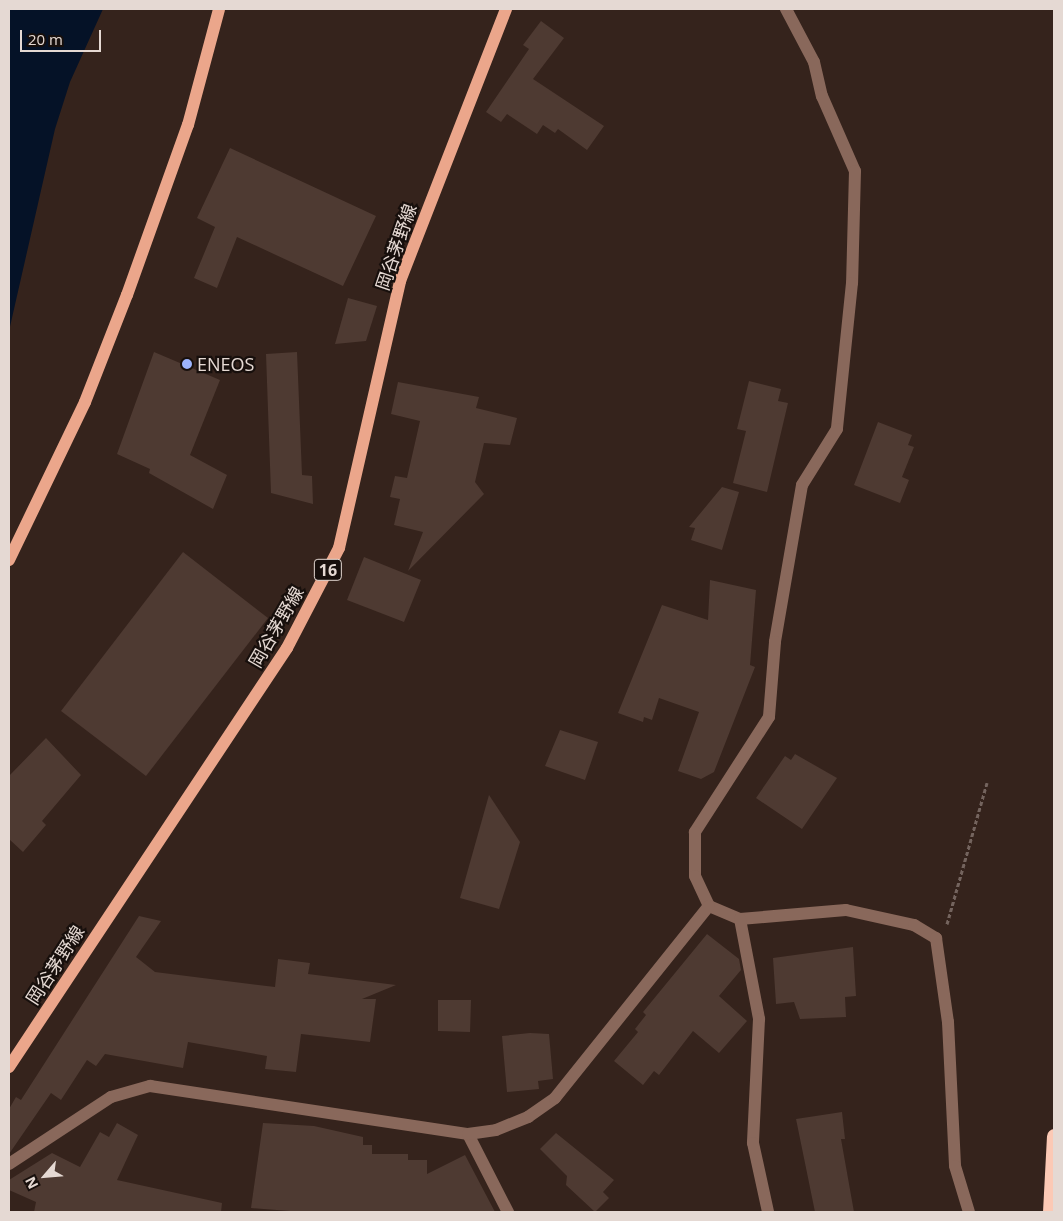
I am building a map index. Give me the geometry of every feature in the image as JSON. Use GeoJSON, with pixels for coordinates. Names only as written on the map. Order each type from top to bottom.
{"type":"FeatureCollection","features":[{"type":"Feature","properties":{"kind":"highway"},"geometry":{"type":"LineString","coordinates":[[1050,1212],[1054,1136]]}},
{"type":"Feature","properties":{"kind":"main road"},"geometry":{"type":"LineString","coordinates":[[9,560],[85,402],[127,295],[188,125],[219,9]]}},
{"type":"Feature","properties":{"kind":"main road","name":"岡谷茅野線"},"geometry":{"type":"LineString","coordinates":[[9,1067],[287,648],[339,548],[400,281],[506,9]]}},
{"type":"Feature","properties":{"kind":"street"},"geometry":{"type":"LineString","coordinates":[[786,9],[814,62],[822,96],[854,171],[852,283],[836,429],[802,485],[775,642],[769,717],[695,832],[695,876],[709,906],[740,919],[846,910],[914,925],[936,938],[948,1022],[955,1166],[969,1212]]}},
{"type":"Feature","properties":{"kind":"street"},"geometry":{"type":"LineString","coordinates":[[9,1164],[111,1097],[150,1086],[468,1134],[496,1130],[528,1117],[555,1098],[709,906]]}},
{"type":"Feature","properties":{"kind":"street"},"geometry":{"type":"LineString","coordinates":[[740,919],[759,1019],[753,1143],[768,1212]]}},
{"type":"Feature","properties":{"kind":"street"},"geometry":{"type":"LineString","coordinates":[[468,1134],[508,1212]]}},
{"type":"Feature","properties":{"kind":"path"},"geometry":{"type":"LineString","coordinates":[[936,938],[952,918],[987,783]]}},
{"type":"Feature","properties":{"kind":"water"},"geometry":{"type":"Polygon","coordinates":[[[9,9],[103,9],[70,82],[55,129],[9,331],[9,9]]]}},
{"type":"Feature","properties":{"kind":"building"},"geometry":{"type":"Polygon","coordinates":[[[541,21],[564,38],[533,79],[604,126],[587,150],[558,129],[555,133],[543,125],[537,134],[507,114],[501,122],[486,112],[529,49],[523,45],[541,21]]]}},
{"type":"Feature","properties":{"kind":"building"},"geometry":{"type":"Polygon","coordinates":[[[230,148],[376,216],[343,286],[237,237],[217,288],[194,278],[215,227],[197,218],[230,148]]]}},
{"type":"Feature","properties":{"kind":"building"},"geometry":{"type":"Polygon","coordinates":[[[348,298],[377,306],[366,341],[335,344],[348,298]]]}},
{"type":"Feature","properties":{"kind":"building"},"geometry":{"type":"Polygon","coordinates":[[[154,352],[220,380],[190,455],[227,475],[213,509],[149,473],[150,469],[117,454],[154,352]]]}},
{"type":"Feature","properties":{"kind":"building"},"geometry":{"type":"Polygon","coordinates":[[[297,352],[302,475],[312,476],[313,504],[271,493],[266,354],[297,352]]]}},
{"type":"Feature","properties":{"kind":"building"},"geometry":{"type":"Polygon","coordinates":[[[749,381],[781,389],[778,401],[788,403],[767,492],[733,483],[746,431],[737,429],[749,381]]]}},
{"type":"Feature","properties":{"kind":"building"},"geometry":{"type":"Polygon","coordinates":[[[398,382],[479,397],[476,408],[517,418],[510,445],[484,443],[475,482],[484,494],[408,571],[423,532],[394,525],[400,499],[390,497],[395,476],[407,478],[420,421],[391,414],[398,382]]]}},
{"type":"Feature","properties":{"kind":"building"},"geometry":{"type":"Polygon","coordinates":[[[878,422],[912,435],[908,445],[914,447],[902,477],[909,480],[900,503],[854,485],[878,422]]]}},
{"type":"Feature","properties":{"kind":"building"},"geometry":{"type":"Polygon","coordinates":[[[722,487],[739,492],[722,550],[691,540],[695,528],[689,527],[722,487]]]}},
{"type":"Feature","properties":{"kind":"building"},"geometry":{"type":"Polygon","coordinates":[[[183,552],[268,618],[146,776],[61,711],[183,552]]]}},
{"type":"Feature","properties":{"kind":"building"},"geometry":{"type":"Polygon","coordinates":[[[364,557],[421,580],[404,622],[347,600],[364,557]]]}},
{"type":"Feature","properties":{"kind":"building"},"geometry":{"type":"Polygon","coordinates":[[[710,580],[756,590],[750,665],[755,667],[714,772],[701,779],[678,771],[699,712],[659,698],[652,720],[644,717],[643,722],[618,713],[662,605],[708,620],[710,580]]]}},
{"type":"Feature","properties":{"kind":"building"},"geometry":{"type":"Polygon","coordinates":[[[560,730],[598,742],[585,780],[545,766],[560,730]]]}},
{"type":"Feature","properties":{"kind":"building"},"geometry":{"type":"Polygon","coordinates":[[[46,738],[81,775],[42,821],[46,825],[23,852],[9,839],[9,776],[46,738]]]}},
{"type":"Feature","properties":{"kind":"building"},"geometry":{"type":"Polygon","coordinates":[[[795,754],[837,778],[802,829],[756,798],[785,756],[791,760],[795,754]]]}},
{"type":"Feature","properties":{"kind":"building"},"geometry":{"type":"Polygon","coordinates":[[[489,795],[520,842],[499,909],[460,898],[489,795]]]}},
{"type":"Feature","properties":{"kind":"building"},"geometry":{"type":"Polygon","coordinates":[[[139,916],[161,921],[136,957],[155,972],[275,987],[278,959],[310,963],[308,974],[396,985],[362,999],[376,999],[370,1042],[301,1034],[296,1072],[265,1069],[267,1056],[188,1042],[183,1068],[105,1054],[96,1066],[87,1060],[61,1100],[51,1093],[9,1154],[9,1109],[16,1097],[21,1100],[139,916]]]}},
{"type":"Feature","properties":{"kind":"building"},"geometry":{"type":"Polygon","coordinates":[[[707,934],[739,959],[741,970],[719,996],[747,1021],[719,1053],[693,1031],[659,1075],[654,1071],[643,1085],[614,1061],[638,1032],[635,1029],[646,1015],[643,1012],[707,934]]]}},
{"type":"Feature","properties":{"kind":"building"},"geometry":{"type":"Polygon","coordinates":[[[853,947],[856,996],[845,997],[846,1017],[800,1019],[794,1002],[776,1004],[773,958],[853,947]]]}},
{"type":"Feature","properties":{"kind":"building"},"geometry":{"type":"Polygon","coordinates":[[[438,1000],[471,1000],[470,1032],[438,1031],[438,1000]]]}},
{"type":"Feature","properties":{"kind":"building"},"geometry":{"type":"Polygon","coordinates":[[[530,1033],[549,1034],[553,1079],[538,1081],[539,1089],[507,1092],[502,1036],[530,1033]]]}},
{"type":"Feature","properties":{"kind":"building"},"geometry":{"type":"Polygon","coordinates":[[[842,1112],[845,1139],[841,1139],[854,1212],[815,1212],[796,1119],[842,1112]]]}},
{"type":"Feature","properties":{"kind":"building"},"geometry":{"type":"Polygon","coordinates":[[[117,1123],[138,1135],[117,1180],[222,1203],[221,1212],[34,1212],[36,1202],[9,1190],[9,1180],[52,1153],[80,1167],[100,1132],[109,1137],[117,1123]]]}},
{"type":"Feature","properties":{"kind":"building"},"geometry":{"type":"Polygon","coordinates":[[[263,1123],[314,1126],[363,1137],[363,1145],[372,1145],[372,1154],[408,1154],[408,1160],[427,1160],[427,1174],[465,1155],[495,1212],[303,1212],[251,1208],[263,1123]]]}},
{"type":"Feature","properties":{"kind":"building"},"geometry":{"type":"Polygon","coordinates":[[[556,1133],[614,1180],[603,1192],[609,1198],[595,1212],[566,1185],[567,1176],[540,1149],[556,1133]]]}},
{"type":"Feature","properties":{"kind":"place","name":"ENEOS"},"geometry":{"type":"Point","coordinates":[187,364]}}]}
